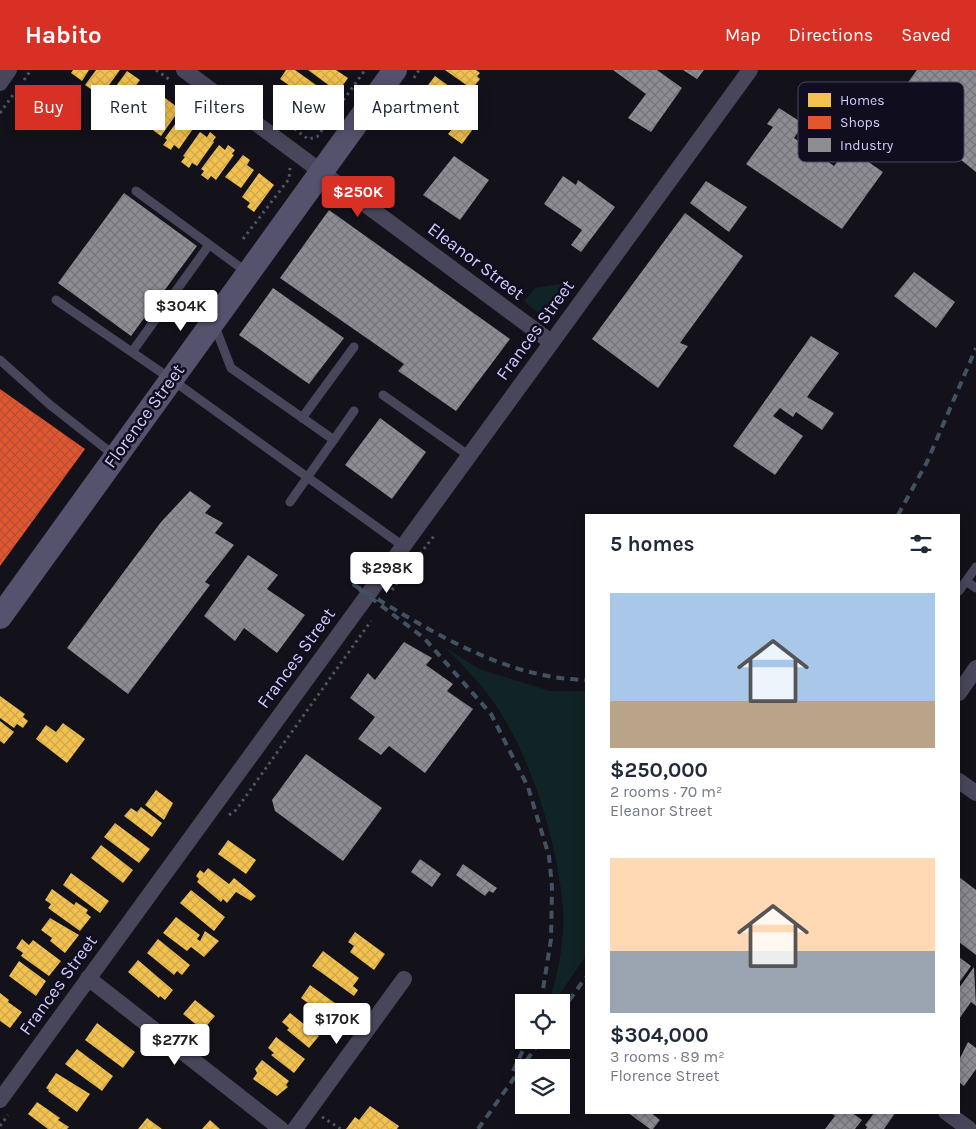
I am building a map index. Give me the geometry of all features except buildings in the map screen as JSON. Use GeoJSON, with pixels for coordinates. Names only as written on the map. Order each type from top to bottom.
{"type":"FeatureCollection","features":[{"type":"Feature","properties":{"kind":"main road","name":"Florence Street"},"geometry":{"type":"LineString","coordinates":[[0,617],[395,70]]}},
{"type":"Feature","properties":{"kind":"street"},"geometry":{"type":"LineString","coordinates":[[0,82],[9,70]]}},
{"type":"Feature","properties":{"kind":"street","name":"Eleanor Street"},"geometry":{"type":"LineString","coordinates":[[184,70],[551,342]]}},
{"type":"Feature","properties":{"kind":"street","name":"Frances Street"},"geometry":{"type":"LineString","coordinates":[[0,1100],[750,70]]}},
{"type":"Feature","properties":{"kind":"street"},"geometry":{"type":"LineString","coordinates":[[960,692],[976,668]]}},
{"type":"Feature","properties":{"kind":"street"},"geometry":{"type":"LineString","coordinates":[[960,782],[976,793]]}},
{"type":"Feature","properties":{"kind":"street"},"geometry":{"type":"LineString","coordinates":[[88,978],[281,1129]]}},
{"type":"Feature","properties":{"kind":"street"},"geometry":{"type":"LineString","coordinates":[[295,1129],[404,979]]}},
{"type":"Feature","properties":{"kind":"street"},"geometry":{"type":"LineString","coordinates":[[949,1114],[969,1129]]}},
{"type":"Feature","properties":{"kind":"lane"},"geometry":{"type":"LineString","coordinates":[[136,191],[248,273]]}},
{"type":"Feature","properties":{"kind":"lane"},"geometry":{"type":"LineString","coordinates":[[132,352],[209,245]]}},
{"type":"Feature","properties":{"kind":"lane"},"geometry":{"type":"LineString","coordinates":[[56,300],[171,379],[403,546]]}},
{"type":"Feature","properties":{"kind":"lane"},"geometry":{"type":"LineString","coordinates":[[213,321],[231,368],[334,440]]}},
{"type":"Feature","properties":{"kind":"lane"},"geometry":{"type":"LineString","coordinates":[[302,418],[354,347]]}},
{"type":"Feature","properties":{"kind":"lane"},"geometry":{"type":"LineString","coordinates":[[0,360],[49,404],[116,456]]}},
{"type":"Feature","properties":{"kind":"lane"},"geometry":{"type":"LineString","coordinates":[[383,395],[468,455]]}},
{"type":"Feature","properties":{"kind":"lane"},"geometry":{"type":"LineString","coordinates":[[290,502],[354,411]]}},
{"type":"Feature","properties":{"kind":"lane"},"geometry":{"type":"LineString","coordinates":[[960,590],[976,567]]}},
{"type":"Feature","properties":{"kind":"lane"},"geometry":{"type":"LineString","coordinates":[[966,581],[976,588]]}},
{"type":"Feature","properties":{"kind":"path"},"geometry":{"type":"LineString","coordinates":[[156,70],[172,82]]}},
{"type":"Feature","properties":{"kind":"path"},"geometry":{"type":"LineString","coordinates":[[344,99],[365,70]]}},
{"type":"Feature","properties":{"kind":"path"},"geometry":{"type":"LineString","coordinates":[[295,130],[308,139],[317,137],[322,130]]}},
{"type":"Feature","properties":{"kind":"path"},"geometry":{"type":"LineString","coordinates":[[244,240],[289,180],[290,167],[282,162]]}},
{"type":"Feature","properties":{"kind":"path"},"geometry":{"type":"LineString","coordinates":[[317,1123],[322,1116],[341,1129]]}},
{"type":"Feature","properties":{"kind":"green space"},"geometry":{"type":"Polygon","coordinates":[[[559,284],[566,294],[558,305],[551,310],[538,313],[524,301],[535,288],[559,284]]]}},
{"type":"Feature","properties":{"kind":"green space"},"geometry":{"type":"Polygon","coordinates":[[[446,648],[479,669],[550,691],[585,691],[585,957],[560,994],[551,994],[560,956],[563,932],[563,909],[555,855],[548,826],[529,769],[517,742],[489,696],[446,648]]]}},
{"type":"Feature","properties":{"kind":"railway"},"geometry":{"type":"LineString","coordinates":[[899,514],[927,462],[976,348]]}},
{"type":"Feature","properties":{"kind":"railway"},"geometry":{"type":"LineString","coordinates":[[542,994],[551,939],[552,887],[549,856],[528,787],[491,714],[424,638],[354,585],[464,648],[523,670],[554,677],[585,680]]}},
{"type":"Feature","properties":{"kind":"railway"},"geometry":{"type":"LineString","coordinates":[[570,999],[585,978]]}},
{"type":"Feature","properties":{"kind":"railway"},"geometry":{"type":"LineString","coordinates":[[513,1071],[524,1049]]}},
{"type":"Feature","properties":{"kind":"railway"},"geometry":{"type":"LineString","coordinates":[[478,1129],[535,1049]]}}]}
